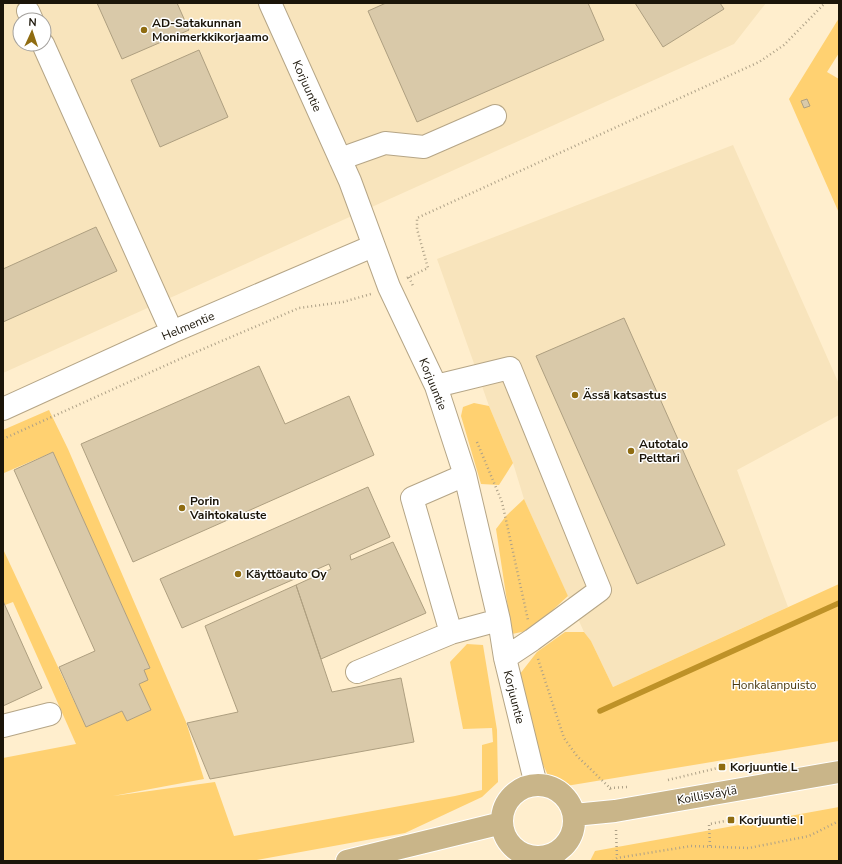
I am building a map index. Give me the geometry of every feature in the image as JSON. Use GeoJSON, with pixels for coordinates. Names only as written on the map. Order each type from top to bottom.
{"type":"FeatureCollection","features":[{"type":"Feature","properties":{"kind":"main road","name":"Koillisväylä"},"geometry":{"type":"LineString","coordinates":[[574,815],[615,811],[839,772]]}},
{"type":"Feature","properties":{"kind":"main road"},"geometry":{"type":"LineString","coordinates":[[536,785],[547,786],[556,790],[564,796],[574,815],[574,827],[570,838],[563,847],[542,859],[519,852],[510,844],[504,835],[502,824],[503,812],[507,802],[515,793],[525,787],[536,785]]}},
{"type":"Feature","properties":{"kind":"main road"},"geometry":{"type":"LineString","coordinates":[[347,861],[502,824]]}},
{"type":"Feature","properties":{"kind":"street","name":"Korjuuntie"},"geometry":{"type":"LineString","coordinates":[[270,3],[350,181],[389,286],[436,386],[465,474],[498,620],[505,658],[536,785]]}},
{"type":"Feature","properties":{"kind":"street"},"geometry":{"type":"LineString","coordinates":[[47,52],[172,332]]}},
{"type":"Feature","properties":{"kind":"street"},"geometry":{"type":"LineString","coordinates":[[340,160],[385,143],[424,147],[495,116]]}},
{"type":"Feature","properties":{"kind":"street","name":"Helmentie"},"geometry":{"type":"LineString","coordinates":[[3,408],[172,332],[373,246]]}},
{"type":"Feature","properties":{"kind":"street"},"geometry":{"type":"LineString","coordinates":[[436,386],[510,368],[600,590],[505,658]]}},
{"type":"Feature","properties":{"kind":"street"},"geometry":{"type":"LineString","coordinates":[[451,633],[412,498],[465,474]]}},
{"type":"Feature","properties":{"kind":"street"},"geometry":{"type":"LineString","coordinates":[[357,672],[451,633],[498,620]]}},
{"type":"Feature","properties":{"kind":"street"},"geometry":{"type":"LineString","coordinates":[[3,726],[50,714]]}},
{"type":"Feature","properties":{"kind":"path"},"geometry":{"type":"LineString","coordinates":[[3,439],[182,358],[299,308],[342,302],[366,296],[428,268],[418,229],[417,218],[759,62],[784,45],[825,3]]}},
{"type":"Feature","properties":{"kind":"path"},"geometry":{"type":"LineString","coordinates":[[409,277],[415,291]]}},
{"type":"Feature","properties":{"kind":"path"},"geometry":{"type":"LineString","coordinates":[[476,438],[502,502],[532,640],[564,738],[577,756],[610,788],[615,811],[617,858]]}},
{"type":"Feature","properties":{"kind":"path"},"geometry":{"type":"LineString","coordinates":[[665,781],[722,767]]}},
{"type":"Feature","properties":{"kind":"path"},"geometry":{"type":"LineString","coordinates":[[610,788],[630,787]]}},
{"type":"Feature","properties":{"kind":"path"},"geometry":{"type":"LineString","coordinates":[[710,846],[708,824],[731,820]]}},
{"type":"Feature","properties":{"kind":"path"},"geometry":{"type":"LineString","coordinates":[[613,861],[617,858],[691,846],[749,848],[809,836],[839,821]]}},
{"type":"Feature","properties":{"kind":"shaded area"},"geometry":{"type":"Polygon","coordinates":[[[3,3],[766,3],[734,44],[3,373],[3,3]]]}},
{"type":"Feature","properties":{"kind":"shaded area"},"geometry":{"type":"Polygon","coordinates":[[[733,145],[839,384],[839,415],[737,470],[788,607],[613,687],[591,641],[584,632],[524,499],[513,463],[489,406],[437,259],[733,145]]]}},
{"type":"Feature","properties":{"kind":"green space"},"geometry":{"type":"Polygon","coordinates":[[[839,18],[839,53],[827,72],[839,79],[839,213],[789,99],[839,18]]]}},
{"type":"Feature","properties":{"kind":"green space"},"geometry":{"type":"Polygon","coordinates":[[[474,403],[489,406],[513,463],[499,485],[481,484],[461,416],[463,407],[474,403]]]}},
{"type":"Feature","properties":{"kind":"green space"},"geometry":{"type":"Polygon","coordinates":[[[49,410],[68,449],[186,722],[204,779],[113,796],[215,782],[234,836],[482,790],[482,745],[493,742],[492,728],[463,729],[450,662],[467,644],[483,645],[497,730],[498,782],[482,797],[405,833],[251,861],[3,861],[3,758],[76,744],[13,602],[5,605],[3,601],[3,549],[86,727],[122,711],[127,721],[151,710],[139,684],[144,670],[150,668],[53,452],[4,473],[3,471],[3,430],[49,410]]]}},
{"type":"Feature","properties":{"kind":"green space"},"geometry":{"type":"Polygon","coordinates":[[[524,499],[568,596],[531,630],[512,634],[496,529],[506,516],[524,499]]]}},
{"type":"Feature","properties":{"kind":"green space","name":"Honkalanpuisto"},"geometry":{"type":"Polygon","coordinates":[[[839,584],[839,741],[554,788],[538,754],[516,679],[537,652],[565,632],[584,632],[591,641],[613,687],[839,584]]]}},
{"type":"Feature","properties":{"kind":"green space"},"geometry":{"type":"Polygon","coordinates":[[[839,807],[839,861],[590,861],[595,851],[839,807]]]}},
{"type":"Feature","properties":{"kind":"building"},"geometry":{"type":"Polygon","coordinates":[[[97,3],[177,3],[189,30],[122,59],[97,3]]]}},
{"type":"Feature","properties":{"kind":"building"},"geometry":{"type":"Polygon","coordinates":[[[386,3],[588,3],[604,40],[417,122],[368,11],[386,3]]]}},
{"type":"Feature","properties":{"kind":"building"},"geometry":{"type":"Polygon","coordinates":[[[635,3],[720,3],[724,9],[663,47],[635,3]]]}},
{"type":"Feature","properties":{"kind":"building"},"geometry":{"type":"Polygon","coordinates":[[[199,50],[228,117],[160,147],[131,80],[199,50]]]}},
{"type":"Feature","properties":{"kind":"building"},"geometry":{"type":"Polygon","coordinates":[[[807,99],[810,106],[804,108],[801,101],[807,99]]]}},
{"type":"Feature","properties":{"kind":"building"},"geometry":{"type":"Polygon","coordinates":[[[96,227],[117,271],[3,322],[3,269],[96,227]]]}},
{"type":"Feature","properties":{"kind":"building","name":"Autotalo Pelttari"},"geometry":{"type":"Polygon","coordinates":[[[624,318],[725,545],[637,584],[536,356],[624,318]]]}},
{"type":"Feature","properties":{"kind":"building","name":"Porin Vaihtokaluste"},"geometry":{"type":"Polygon","coordinates":[[[259,366],[285,424],[349,396],[374,455],[133,562],[81,444],[259,366]]]}},
{"type":"Feature","properties":{"kind":"building"},"geometry":{"type":"Polygon","coordinates":[[[53,452],[150,668],[144,670],[148,680],[139,684],[151,710],[127,721],[122,711],[86,727],[59,667],[95,651],[14,470],[53,452]]]}},
{"type":"Feature","properties":{"kind":"building","name":"Käyttöauto Oy"},"geometry":{"type":"Polygon","coordinates":[[[368,487],[390,537],[350,555],[351,560],[393,542],[426,613],[321,659],[296,585],[331,569],[329,564],[182,628],[160,579],[368,487]]]}},
{"type":"Feature","properties":{"kind":"building"},"geometry":{"type":"Polygon","coordinates":[[[296,585],[332,692],[401,678],[414,742],[210,779],[187,723],[238,712],[205,626],[296,585]]]}},
{"type":"Feature","properties":{"kind":"building"},"geometry":{"type":"Polygon","coordinates":[[[3,601],[42,688],[3,706],[3,601]]]}},
{"type":"Feature","properties":{"kind":"waterway"},"geometry":{"type":"LineString","coordinates":[[600,711],[839,603]]}},
{"type":"Feature","properties":{"kind":"place","name":"AD-Satakunnan Monimerkkikorjaamo"},"geometry":{"type":"Point","coordinates":[144,30]}},
{"type":"Feature","properties":{"kind":"place","name":"Ässä katsastus"},"geometry":{"type":"Point","coordinates":[575,395]}},
{"type":"Feature","properties":{"kind":"place","name":"Autotalo Pelttari"},"geometry":{"type":"Point","coordinates":[631,451]}},
{"type":"Feature","properties":{"kind":"place","name":"Porin Vaihtokaluste"},"geometry":{"type":"Point","coordinates":[182,508]}},
{"type":"Feature","properties":{"kind":"place","name":"Käyttöauto Oy"},"geometry":{"type":"Point","coordinates":[238,574]}},
{"type":"Feature","properties":{"kind":"place","name":"Korjuuntie L"},"geometry":{"type":"Point","coordinates":[722,767]}},
{"type":"Feature","properties":{"kind":"place","name":"Korjuuntie I"},"geometry":{"type":"Point","coordinates":[731,820]}}]}
